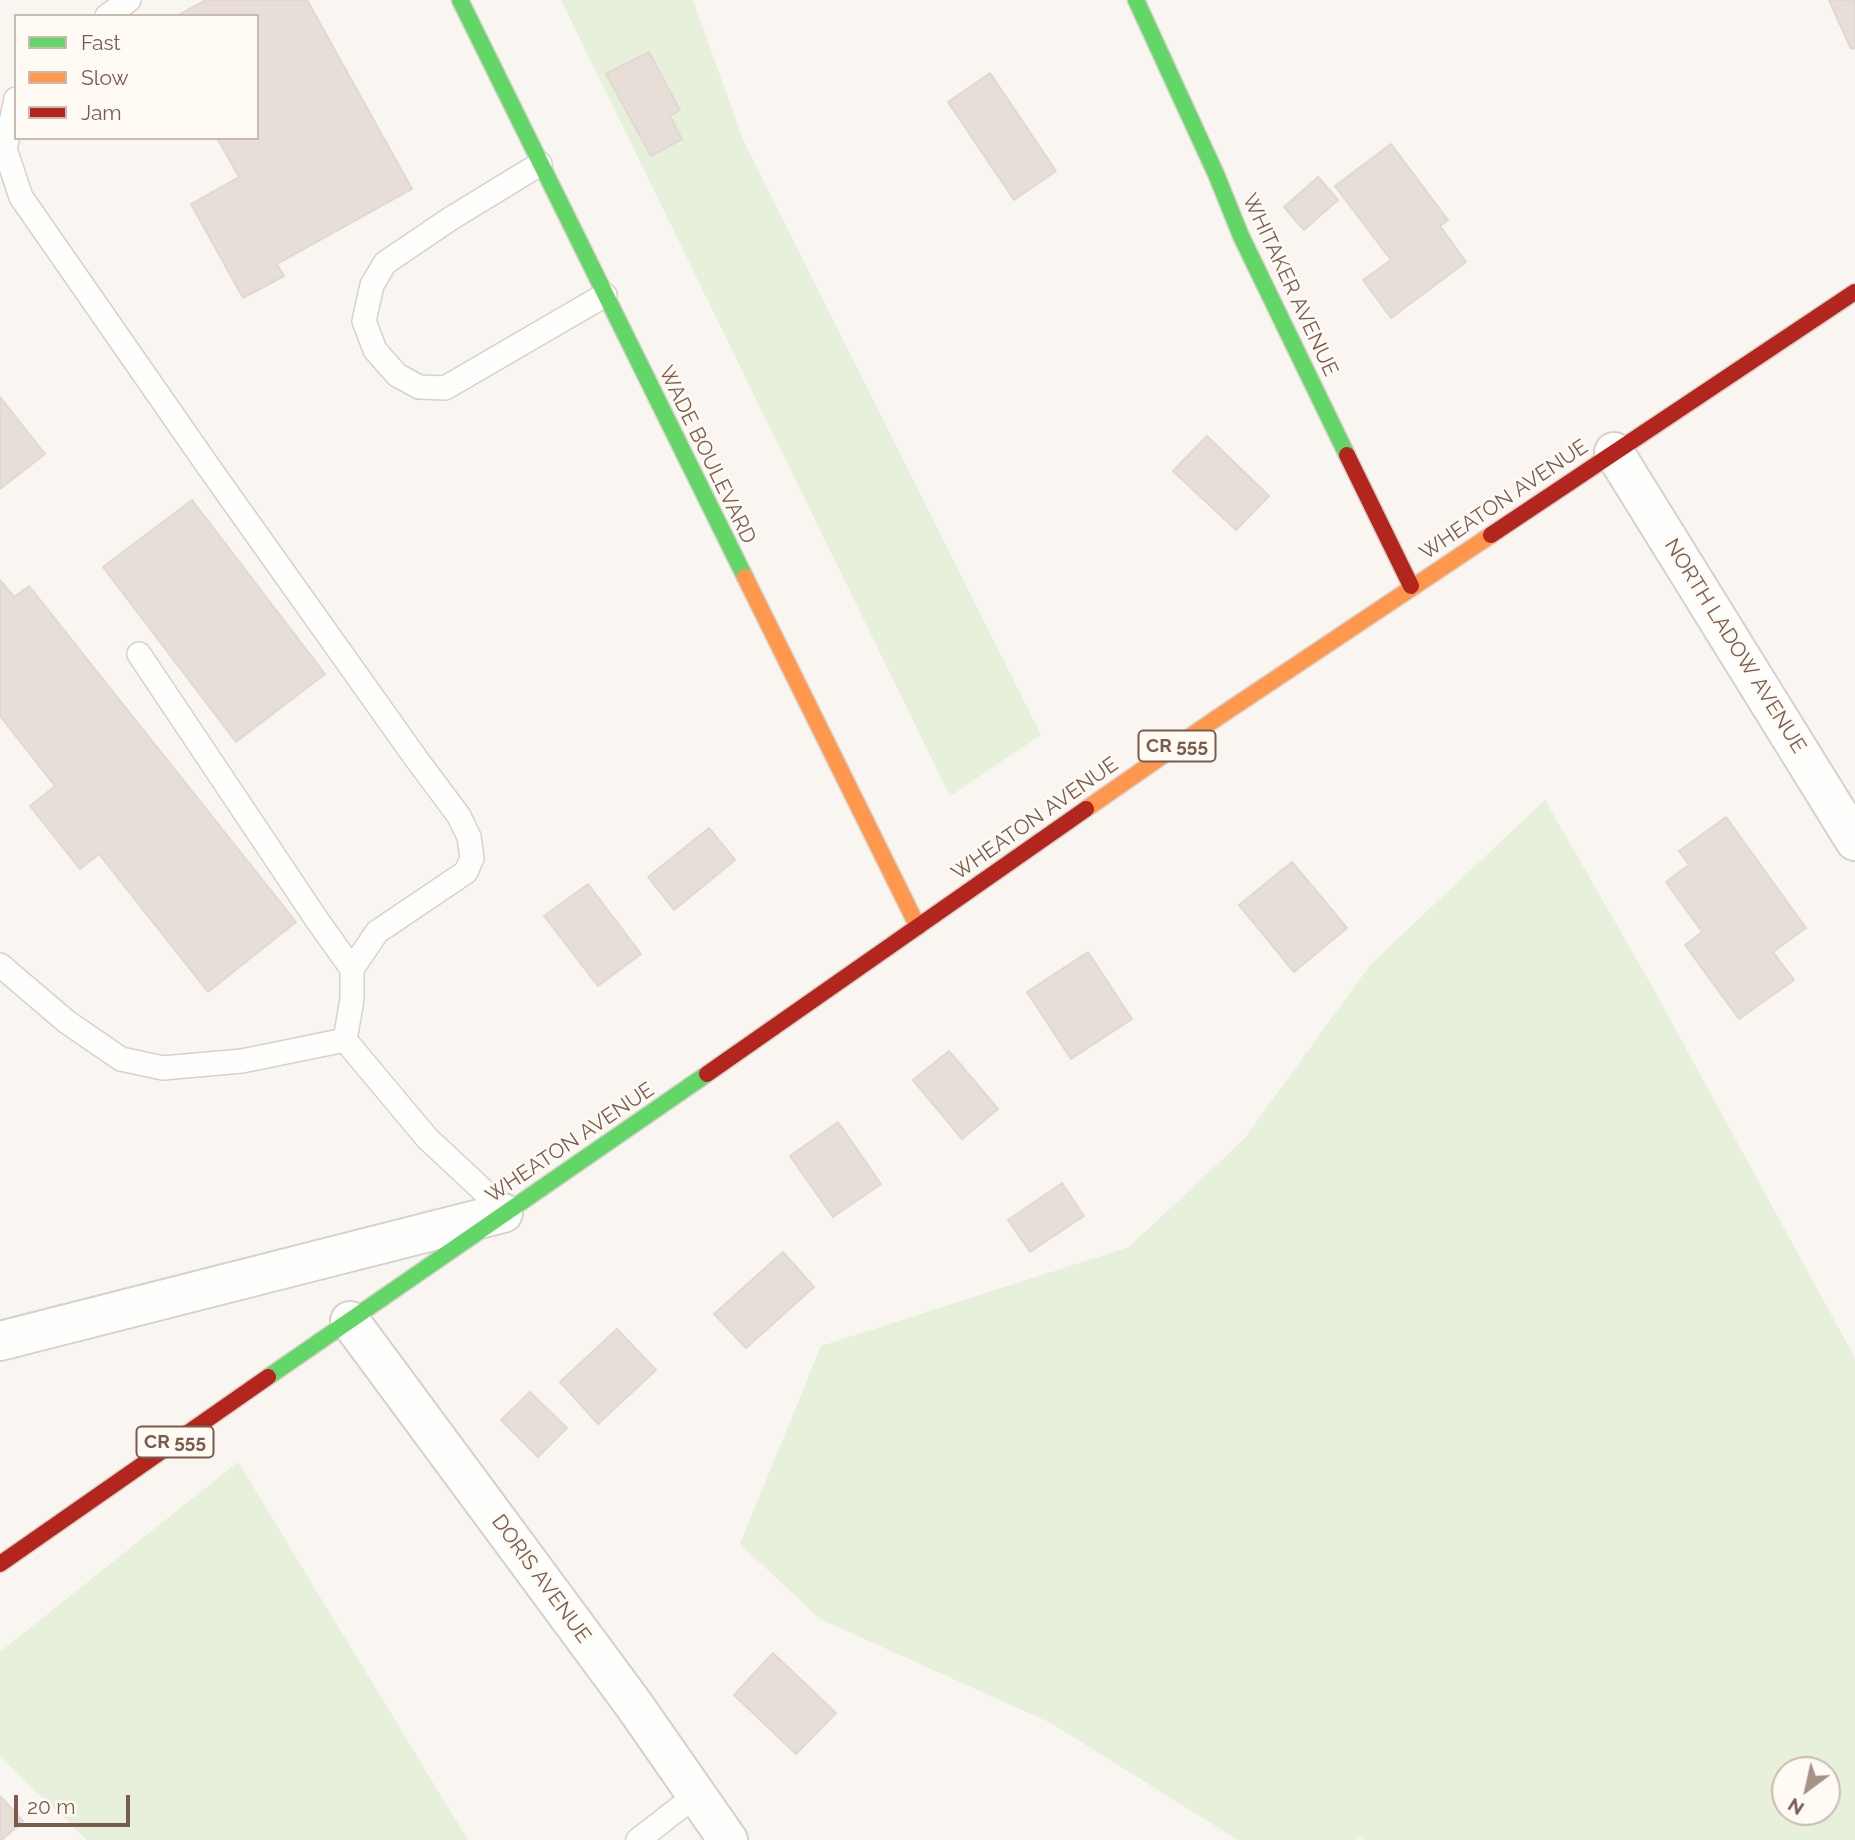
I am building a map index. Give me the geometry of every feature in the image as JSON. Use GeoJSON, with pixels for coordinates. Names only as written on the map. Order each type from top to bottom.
{"type":"FeatureCollection","features":[{"type":"Feature","properties":{"kind":"main road","name":"WADE BOULEVARD"},"geometry":{"type":"LineString","coordinates":[[460,0],[918,927]]}},
{"type":"Feature","properties":{"kind":"main road","name":"WHITAKER AVENUE"},"geometry":{"type":"LineString","coordinates":[[1136,0],[1216,174],[1241,236],[1411,586]]}},
{"type":"Feature","properties":{"kind":"main road","name":"WHEATON AVENUE"},"geometry":{"type":"LineString","coordinates":[[350,1321],[1214,719],[1855,292]]}},
{"type":"Feature","properties":{"kind":"main road","name":"CR 555"},"geometry":{"type":"LineString","coordinates":[[0,1564],[350,1321]]}},
{"type":"Feature","properties":{"kind":"street","name":"NORTH LADOW AVENUE"},"geometry":{"type":"LineString","coordinates":[[1614,452],[1855,841]]}},
{"type":"Feature","properties":{"kind":"street"},"geometry":{"type":"LineString","coordinates":[[0,1341],[506,1212]]}},
{"type":"Feature","properties":{"kind":"street","name":"DORIS AVENUE"},"geometry":{"type":"LineString","coordinates":[[350,1321],[634,1705],[728,1840]]}},
{"type":"Feature","properties":{"kind":"lane"},"geometry":{"type":"LineString","coordinates":[[110,14],[129,0]]}},
{"type":"Feature","properties":{"kind":"lane"},"geometry":{"type":"LineString","coordinates":[[14,108],[5,149],[21,197],[458,816],[469,837],[472,858],[466,872],[377,932],[352,969],[352,999],[345,1040],[427,1138],[506,1212]]}},
{"type":"Feature","properties":{"kind":"lane"},"geometry":{"type":"LineString","coordinates":[[540,164],[385,263],[372,285],[364,321],[375,350],[397,375],[419,387],[445,388],[605,295]]}},
{"type":"Feature","properties":{"kind":"lane"},"geometry":{"type":"LineString","coordinates":[[139,654],[352,969]]}},
{"type":"Feature","properties":{"kind":"lane"},"geometry":{"type":"LineString","coordinates":[[0,965],[67,1022],[121,1059],[163,1068],[242,1061],[345,1040]]}},
{"type":"Feature","properties":{"kind":"lane"},"geometry":{"type":"LineString","coordinates":[[638,1840],[696,1795]]}},
{"type":"Feature","properties":{"kind":"green space"},"geometry":{"type":"Polygon","coordinates":[[[561,0],[693,0],[743,140],[1041,735],[950,796],[561,0]]]}},
{"type":"Feature","properties":{"kind":"green space"},"geometry":{"type":"Polygon","coordinates":[[[1545,800],[1649,981],[1855,1358],[1855,1840],[1238,1840],[1051,1723],[820,1619],[740,1544],[821,1346],[1129,1247],[1244,1139],[1371,964],[1545,800]]]}},
{"type":"Feature","properties":{"kind":"green space"},"geometry":{"type":"Polygon","coordinates":[[[238,1462],[468,1840],[87,1840],[0,1757],[0,1652],[238,1462]]]}},
{"type":"Feature","properties":{"kind":"building"},"geometry":{"type":"Polygon","coordinates":[[[206,0],[307,0],[412,189],[277,264],[284,276],[243,298],[191,204],[239,177],[218,140],[259,140],[259,14],[181,14],[206,0]]]}},
{"type":"Feature","properties":{"kind":"building"},"geometry":{"type":"Polygon","coordinates":[[[1829,0],[1855,0],[1855,48],[1851,49],[1829,0]]]}},
{"type":"Feature","properties":{"kind":"building"},"geometry":{"type":"Polygon","coordinates":[[[649,52],[680,110],[670,116],[682,139],[651,156],[606,74],[649,52]]]}},
{"type":"Feature","properties":{"kind":"building"},"geometry":{"type":"Polygon","coordinates":[[[990,73],[1056,171],[1014,200],[948,102],[990,73]]]}},
{"type":"Feature","properties":{"kind":"building"},"geometry":{"type":"Polygon","coordinates":[[[1391,144],[1448,220],[1440,226],[1466,262],[1391,318],[1363,280],[1391,260],[1335,186],[1391,144]]]}},
{"type":"Feature","properties":{"kind":"building"},"geometry":{"type":"Polygon","coordinates":[[[1318,177],[1338,200],[1304,230],[1284,207],[1318,177]]]}},
{"type":"Feature","properties":{"kind":"building"},"geometry":{"type":"Polygon","coordinates":[[[0,397],[45,454],[0,489],[0,397]]]}},
{"type":"Feature","properties":{"kind":"building"},"geometry":{"type":"Polygon","coordinates":[[[1207,436],[1269,496],[1236,530],[1173,471],[1207,436]]]}},
{"type":"Feature","properties":{"kind":"building"},"geometry":{"type":"Polygon","coordinates":[[[192,500],[325,674],[236,742],[103,567],[192,500]]]}},
{"type":"Feature","properties":{"kind":"building"},"geometry":{"type":"Polygon","coordinates":[[[0,580],[14,597],[29,586],[296,922],[208,992],[99,854],[80,869],[30,806],[55,786],[0,716],[0,580]]]}},
{"type":"Feature","properties":{"kind":"building"},"geometry":{"type":"Polygon","coordinates":[[[1726,817],[1806,928],[1773,952],[1794,980],[1739,1019],[1685,945],[1702,932],[1666,882],[1689,865],[1679,851],[1726,817]]]}},
{"type":"Feature","properties":{"kind":"building"},"geometry":{"type":"Polygon","coordinates":[[[709,828],[735,860],[674,910],[648,877],[709,828]]]}},
{"type":"Feature","properties":{"kind":"building"},"geometry":{"type":"Polygon","coordinates":[[[1292,862],[1347,928],[1294,972],[1239,905],[1292,862]]]}},
{"type":"Feature","properties":{"kind":"building"},"geometry":{"type":"Polygon","coordinates":[[[588,884],[641,954],[598,986],[544,916],[588,884]]]}},
{"type":"Feature","properties":{"kind":"building"},"geometry":{"type":"Polygon","coordinates":[[[1088,952],[1132,1019],[1071,1059],[1027,992],[1088,952]]]}},
{"type":"Feature","properties":{"kind":"building"},"geometry":{"type":"Polygon","coordinates":[[[949,1051],[998,1109],[962,1139],[913,1080],[949,1051]]]}},
{"type":"Feature","properties":{"kind":"building"},"geometry":{"type":"Polygon","coordinates":[[[838,1122],[881,1184],[833,1217],[790,1156],[838,1122]]]}},
{"type":"Feature","properties":{"kind":"building"},"geometry":{"type":"Polygon","coordinates":[[[1062,1183],[1084,1216],[1030,1252],[1008,1220],[1062,1183]]]}},
{"type":"Feature","properties":{"kind":"building"},"geometry":{"type":"Polygon","coordinates":[[[783,1252],[814,1287],[746,1348],[714,1314],[783,1252]]]}},
{"type":"Feature","properties":{"kind":"building"},"geometry":{"type":"Polygon","coordinates":[[[617,1329],[656,1370],[598,1424],[560,1382],[617,1329]]]}},
{"type":"Feature","properties":{"kind":"building"},"geometry":{"type":"Polygon","coordinates":[[[530,1392],[567,1428],[538,1457],[501,1420],[530,1392]]]}},
{"type":"Feature","properties":{"kind":"building"},"geometry":{"type":"Polygon","coordinates":[[[773,1653],[836,1713],[796,1754],[734,1695],[773,1653]]]}},
{"type":"Feature","properties":{"kind":"building"},"geometry":{"type":"Polygon","coordinates":[[[0,1796],[23,1821],[2,1840],[0,1840],[0,1796]]]}},
{"type":"Feature","properties":{"kind":"traffic: fast"},"geometry":{"type":"LineString","coordinates":[[460,0],[745,577]]}},
{"type":"Feature","properties":{"kind":"traffic: fast"},"geometry":{"type":"LineString","coordinates":[[1136,0],[1216,174],[1241,236],[1347,455]]}},
{"type":"Feature","properties":{"kind":"traffic: fast"},"geometry":{"type":"LineString","coordinates":[[268,1377],[707,1074]]}},
{"type":"Feature","properties":{"kind":"traffic: slow"},"geometry":{"type":"LineString","coordinates":[[1086,809],[1491,535]]}},
{"type":"Feature","properties":{"kind":"traffic: slow"},"geometry":{"type":"LineString","coordinates":[[745,577],[918,927]]}},
{"type":"Feature","properties":{"kind":"traffic: jam"},"geometry":{"type":"LineString","coordinates":[[1491,535],[1855,292]]}},
{"type":"Feature","properties":{"kind":"traffic: jam"},"geometry":{"type":"LineString","coordinates":[[1347,455],[1411,586]]}},
{"type":"Feature","properties":{"kind":"traffic: jam"},"geometry":{"type":"LineString","coordinates":[[707,1074],[1086,809]]}},
{"type":"Feature","properties":{"kind":"traffic: jam"},"geometry":{"type":"LineString","coordinates":[[0,1564],[268,1377]]}}]}
